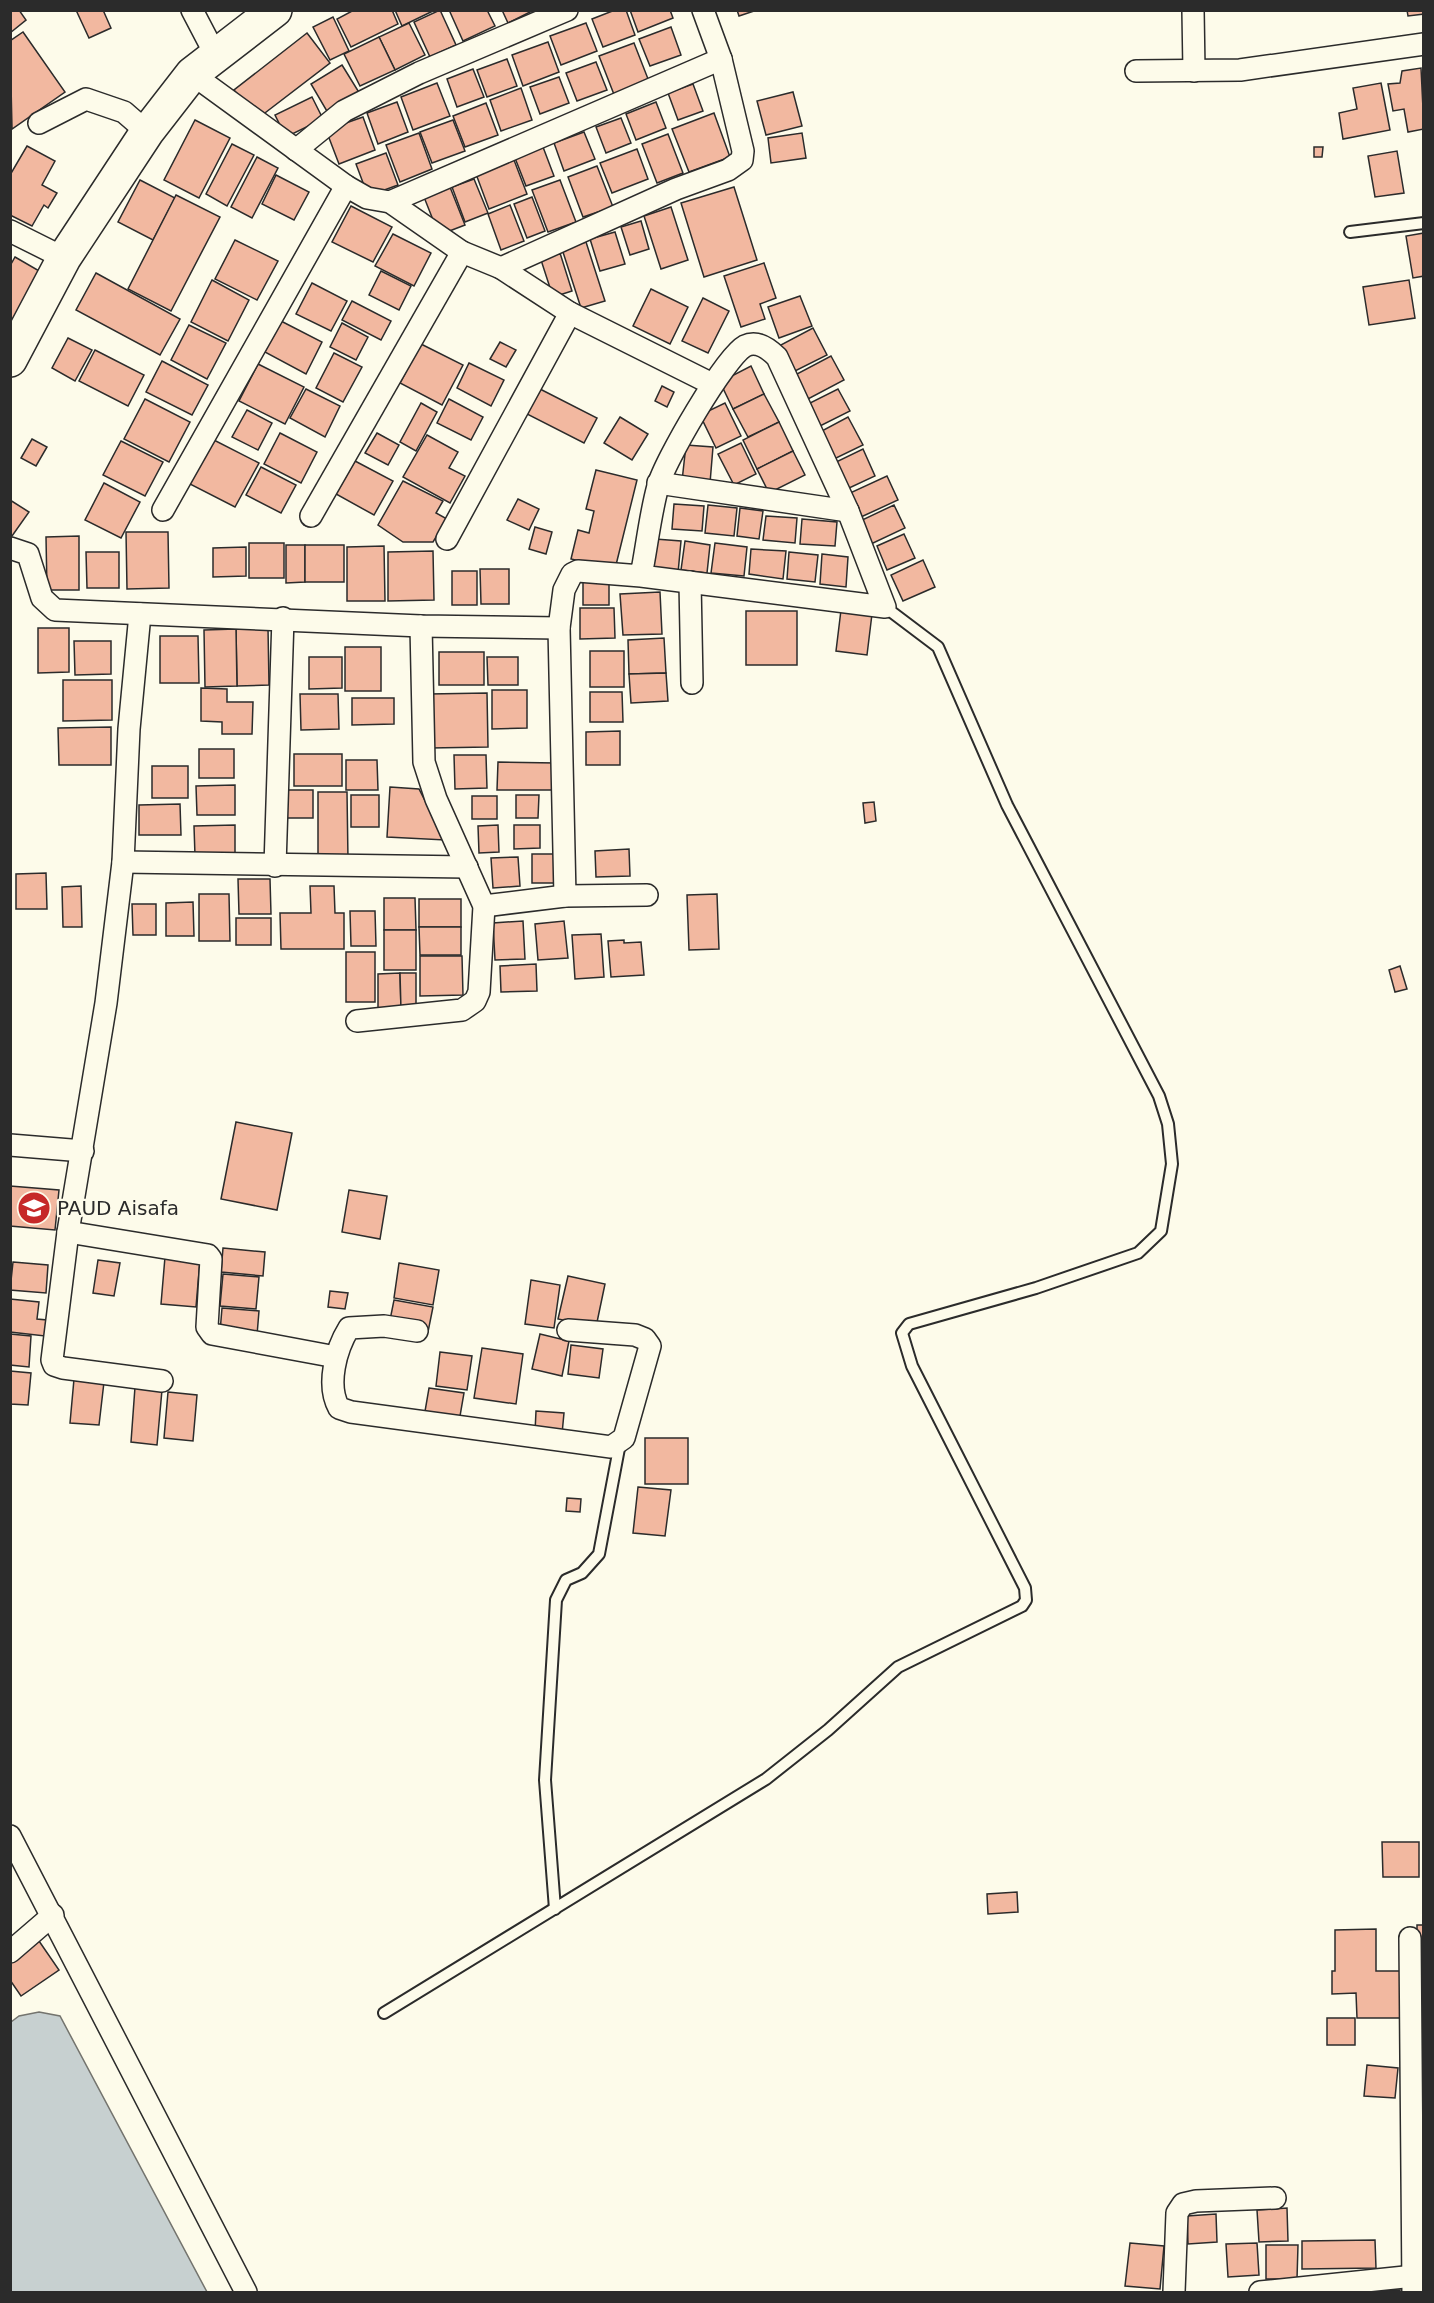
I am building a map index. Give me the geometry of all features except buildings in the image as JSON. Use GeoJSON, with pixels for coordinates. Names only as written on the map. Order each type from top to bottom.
{"type":"FeatureCollection","features":[{"type":"Feature","properties":{"kind":"highway"},"geometry":{"type":"LineString","coordinates":[[10,360],[64,258],[147,132],[203,64],[275,10]]}},
{"type":"Feature","properties":{"kind":"street"},"geometry":{"type":"LineString","coordinates":[[192,10],[203,64],[296,150],[346,186],[367,198],[390,202],[462,252],[501,268],[570,313],[712,384]]}},
{"type":"Feature","properties":{"kind":"street"},"geometry":{"type":"LineString","coordinates":[[296,150],[344,111],[419,73],[567,10]]}},
{"type":"Feature","properties":{"kind":"street"},"geometry":{"type":"LineString","coordinates":[[501,268],[737,165],[742,160],[721,58],[703,10]]}},
{"type":"Feature","properties":{"kind":"street"},"geometry":{"type":"LineString","coordinates":[[1193,10],[1194,71]]}},
{"type":"Feature","properties":{"kind":"street"},"geometry":{"type":"LineString","coordinates":[[1136,71],[1240,70],[1424,44]]}},
{"type":"Feature","properties":{"kind":"street"},"geometry":{"type":"LineString","coordinates":[[390,202],[721,58]]}},
{"type":"Feature","properties":{"kind":"street"},"geometry":{"type":"LineString","coordinates":[[39,123],[86,99],[124,111],[147,132]]}},
{"type":"Feature","properties":{"kind":"street"},"geometry":{"type":"LineString","coordinates":[[163,510],[346,186]]}},
{"type":"Feature","properties":{"kind":"street"},"geometry":{"type":"LineString","coordinates":[[10,231],[64,258]]}},
{"type":"Feature","properties":{"kind":"street"},"geometry":{"type":"LineString","coordinates":[[311,516],[462,252]]}},
{"type":"Feature","properties":{"kind":"street"},"geometry":{"type":"LineString","coordinates":[[447,539],[570,313]]}},
{"type":"Feature","properties":{"kind":"street"},"geometry":{"type":"LineString","coordinates":[[565,896],[559,628],[564,590],[572,574],[578,572],[641,576],[885,608],[848,511],[777,357],[769,349],[758,344],[746,345],[734,354],[712,384],[658,483],[641,576]]}},
{"type":"Feature","properties":{"kind":"street"},"geometry":{"type":"LineString","coordinates":[[658,483],[848,511]]}},
{"type":"Feature","properties":{"kind":"street"},"geometry":{"type":"LineString","coordinates":[[10,548],[28,554],[42,598],[50,608],[421,626],[559,628]]}},
{"type":"Feature","properties":{"kind":"street"},"geometry":{"type":"LineString","coordinates":[[690,582],[692,683]]}},
{"type":"Feature","properties":{"kind":"street"},"geometry":{"type":"LineString","coordinates":[[140,614],[129,729],[123,861],[106,1004],[68,1232],[52,1360],[54,1365],[162,1381]]}},
{"type":"Feature","properties":{"kind":"street"},"geometry":{"type":"LineString","coordinates":[[274,866],[283,618]]}},
{"type":"Feature","properties":{"kind":"street"},"geometry":{"type":"LineString","coordinates":[[357,1020],[462,1010],[475,1001],[481,981],[484,906],[436,800],[424,762],[421,626]]}},
{"type":"Feature","properties":{"kind":"street"},"geometry":{"type":"LineString","coordinates":[[123,861],[274,866],[467,867]]}},
{"type":"Feature","properties":{"kind":"street"},"geometry":{"type":"LineString","coordinates":[[484,906],[565,896],[647,895]]}},
{"type":"Feature","properties":{"kind":"street"},"geometry":{"type":"LineString","coordinates":[[10,1145],[83,1151]]}},
{"type":"Feature","properties":{"kind":"street"},"geometry":{"type":"LineString","coordinates":[[68,1232],[208,1254],[211,1259],[207,1328],[212,1334],[336,1357]]}},
{"type":"Feature","properties":{"kind":"street"},"geometry":{"type":"LineString","coordinates":[[417,1331],[384,1326],[351,1326],[341,1341],[336,1357],[333,1393],[339,1407],[351,1412],[607,1448],[624,1438],[650,1346],[648,1342],[635,1335],[568,1330]]}},
{"type":"Feature","properties":{"kind":"street"},"geometry":{"type":"LineString","coordinates":[[10,1836],[246,2292]]}},
{"type":"Feature","properties":{"kind":"street"},"geometry":{"type":"LineString","coordinates":[[10,1952],[53,1916]]}},
{"type":"Feature","properties":{"kind":"street"},"geometry":{"type":"LineString","coordinates":[[1263,2292],[1416,2281],[1410,1938]]}},
{"type":"Feature","properties":{"kind":"street"},"geometry":{"type":"LineString","coordinates":[[1174,2292],[1177,2214],[1183,2204],[1196,2201],[1275,2198]]}},
{"type":"Feature","properties":{"kind":"lane"},"geometry":{"type":"LineString","coordinates":[[1350,232],[1424,223]]}},
{"type":"Feature","properties":{"kind":"lane"},"geometry":{"type":"LineString","coordinates":[[384,2013],[766,1779],[828,1730],[898,1667],[1022,1606],[1026,1600],[1025,1588],[912,1366],[902,1333],[909,1324],[1036,1288],[1138,1254],[1161,1231],[1172,1164],[1168,1124],[1159,1096],[1007,805],[939,647],[885,608]]}},
{"type":"Feature","properties":{"kind":"lane"},"geometry":{"type":"LineString","coordinates":[[555,1909],[545,1780],[556,1600],[566,1580],[582,1573],[599,1554],[620,1442]]}},
{"type":"Feature","properties":{"kind":"shaded area"},"geometry":{"type":"Polygon","coordinates":[[[39,2012],[60,2016],[207,2292],[11,2292],[11,2022],[19,2016],[39,2012]]]}},
{"type":"Feature","properties":{"kind":"place","name":"PAUD Aisafa"},"geometry":{"type":"Point","coordinates":[34,1208]}}]}
